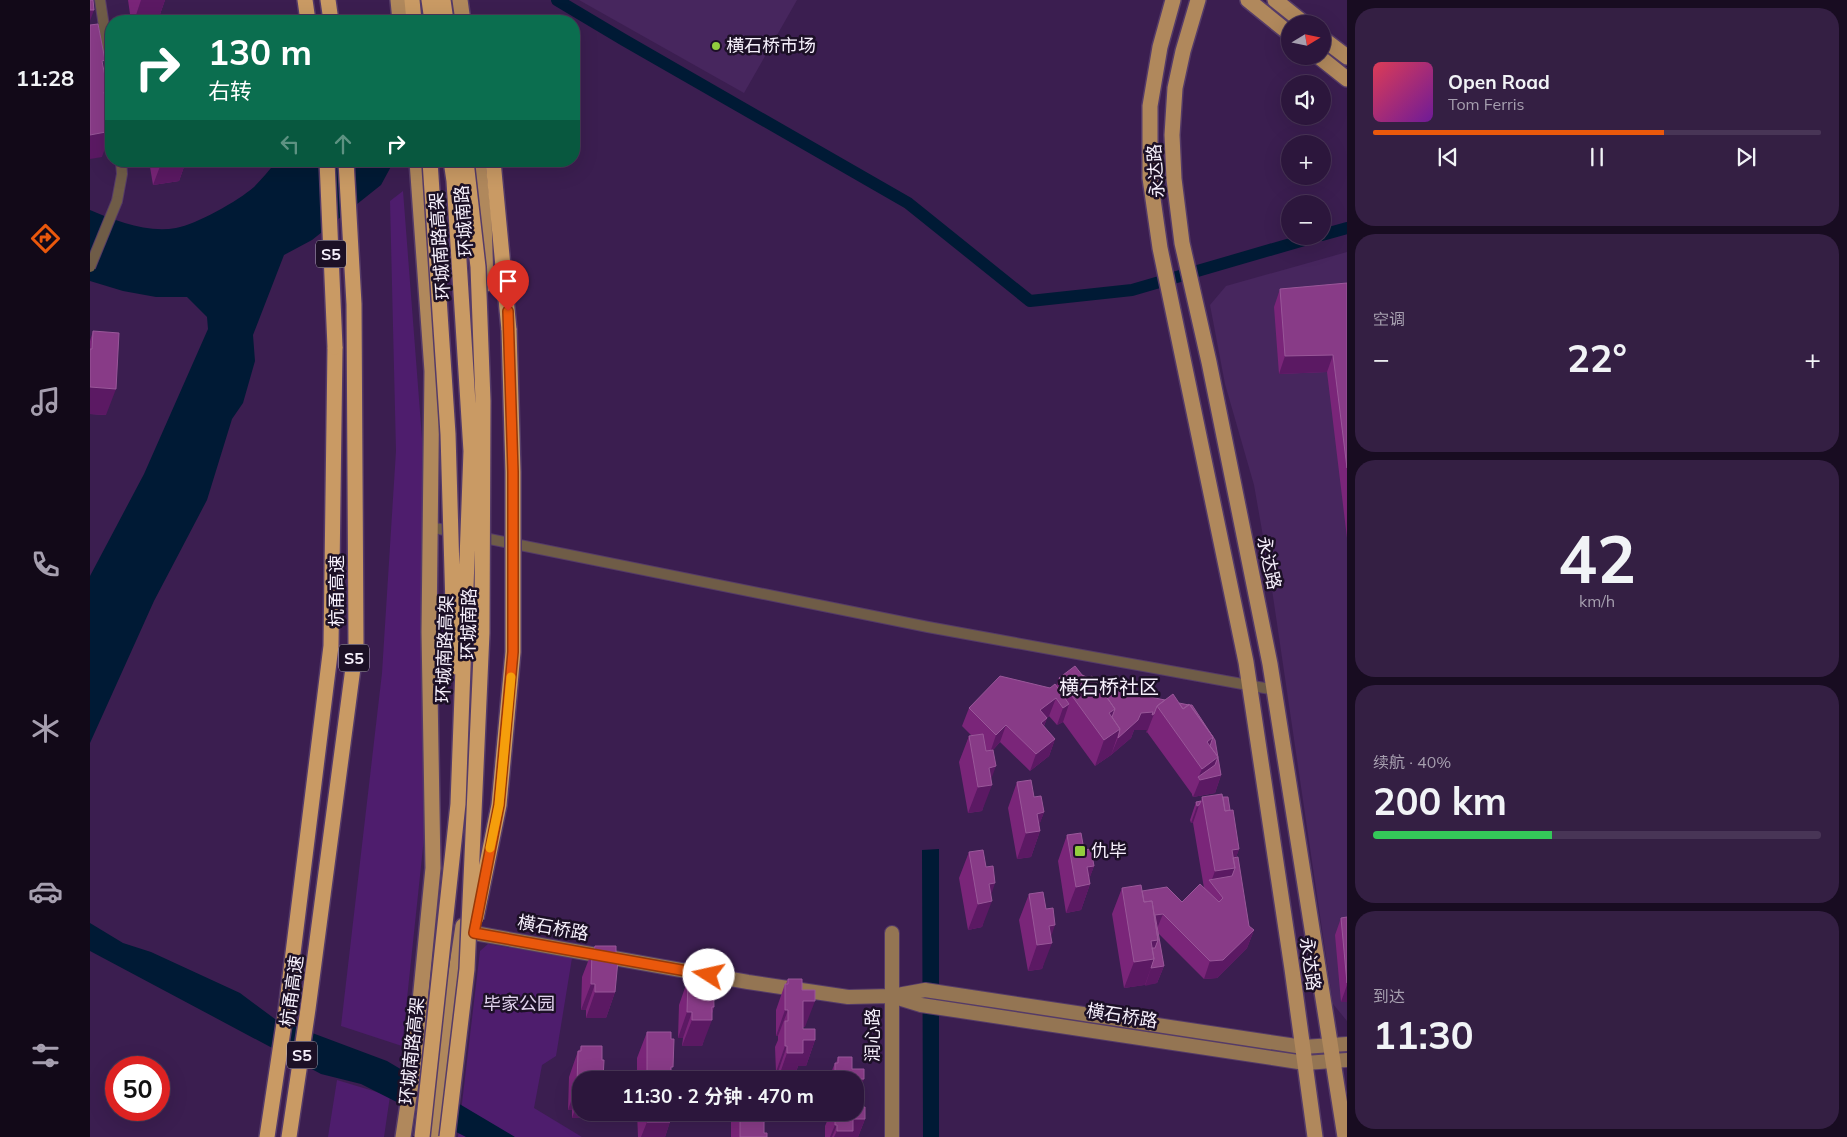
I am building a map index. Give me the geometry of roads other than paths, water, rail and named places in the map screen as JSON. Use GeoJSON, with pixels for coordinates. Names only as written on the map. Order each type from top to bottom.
{"type":"FeatureCollection","features":[{"type":"Feature","properties":{"kind":"highway"},"geometry":{"type":"LineString","coordinates":[[305,0],[307,15]]}},
{"type":"Feature","properties":{"kind":"highway"},"geometry":{"type":"LineString","coordinates":[[328,0],[329,15]]}},
{"type":"Feature","properties":{"kind":"highway"},"geometry":{"type":"LineString","coordinates":[[412,0],[413,15]]}},
{"type":"Feature","properties":{"kind":"highway"},"geometry":{"type":"LineString","coordinates":[[429,0],[431,15]]}},
{"type":"Feature","properties":{"kind":"highway"},"geometry":{"type":"LineString","coordinates":[[443,0],[445,15]]}},
{"type":"Feature","properties":{"kind":"highway","name":"杭甬高速"},"geometry":{"type":"LineString","coordinates":[[268,1137],[286,1010],[331,646],[334,347],[326,167]]}},
{"type":"Feature","properties":{"kind":"highway","name":"杭甬高速"},"geometry":{"type":"LineString","coordinates":[[289,1137],[308,1009],[356,645],[354,304],[346,167]]}},
{"type":"Feature","properties":{"kind":"highway"},"geometry":{"type":"LineString","coordinates":[[430,167],[448,434],[453,606],[453,712],[458,804]]}},
{"type":"Feature","properties":{"kind":"highway","name":"环城南路高架"},"geometry":{"type":"LineString","coordinates":[[434,1135],[458,804],[471,451],[453,167]]}},
{"type":"Feature","properties":{"kind":"highway","name":"环城南路高架"},"geometry":{"type":"LineString","coordinates":[[434,1135],[466,969],[482,632],[483,401],[478,268],[467,167]]}},
{"type":"Feature","properties":{"kind":"highway"},"geometry":{"type":"LineString","coordinates":[[466,969],[499,805],[513,652],[513,472],[509,330],[494,167]]}},
{"type":"Feature","properties":{"kind":"main road"},"geometry":{"type":"LineString","coordinates":[[398,0],[399,15]]}},
{"type":"Feature","properties":{"kind":"main road"},"geometry":{"type":"LineString","coordinates":[[460,0],[463,15]]}},
{"type":"Feature","properties":{"kind":"main road","name":"永达路"},"geometry":{"type":"LineString","coordinates":[[1172,0],[1160,48],[1150,106],[1150,178],[1160,248],[1250,685],[1306,1063],[1315,1137]]}},
{"type":"Feature","properties":{"kind":"main road","name":"永达路"},"geometry":{"type":"LineString","coordinates":[[1198,0],[1183,51],[1175,88],[1173,126],[1174,179],[1182,243],[1275,690],[1339,1044],[1345,1137]]}},
{"type":"Feature","properties":{"kind":"main road"},"geometry":{"type":"LineString","coordinates":[[1248,0],[1281,27]]}},
{"type":"Feature","properties":{"kind":"main road"},"geometry":{"type":"LineString","coordinates":[[1274,0],[1293,15]]}},
{"type":"Feature","properties":{"kind":"main road"},"geometry":{"type":"LineString","coordinates":[[1331,45],[1347,57]]}},
{"type":"Feature","properties":{"kind":"main road"},"geometry":{"type":"LineString","coordinates":[[1329,65],[1347,80]]}},
{"type":"Feature","properties":{"kind":"main road"},"geometry":{"type":"LineString","coordinates":[[404,1132],[414,1063],[433,868],[429,632],[432,372],[417,167]]}},
{"type":"Feature","properties":{"kind":"main road","name":"环城南路"},"geometry":{"type":"LineString","coordinates":[[434,1135],[439,1085],[462,939],[479,779],[488,651],[488,384],[484,218],[479,167]]}},
{"type":"Feature","properties":{"kind":"main road","name":"横石桥路"},"geometry":{"type":"LineString","coordinates":[[474,933],[748,982],[848,997],[892,996],[925,990],[1303,1047],[1339,1044]]}},
{"type":"Feature","properties":{"kind":"main road","name":"润心路"},"geometry":{"type":"LineString","coordinates":[[892,933],[892,1137]]}},
{"type":"Feature","properties":{"kind":"main road","name":"横石桥路"},"geometry":{"type":"LineString","coordinates":[[892,996],[921,1005],[1306,1063],[1341,1060]]}},
{"type":"Feature","properties":{"kind":"street"},"geometry":{"type":"LineString","coordinates":[[100,0],[105,33]]}},
{"type":"Feature","properties":{"kind":"street"},"geometry":{"type":"LineString","coordinates":[[90,267],[117,201],[121,167]]}},
{"type":"Feature","properties":{"kind":"street"},"geometry":{"type":"LineString","coordinates":[[430,527],[928,627],[1275,690]]}},
{"type":"Feature","properties":{"kind":"water"},"geometry":{"type":"Polygon","coordinates":[[[272,167],[391,167],[381,185],[312,240],[284,255],[253,335],[255,361],[243,403],[232,419],[207,500],[154,601],[90,743],[90,576],[144,474],[208,329],[207,317],[187,297],[156,297],[123,291],[90,281],[90,210],[132,225],[154,229],[176,228],[206,217],[238,199],[254,187],[272,167]]]}},
{"type":"Feature","properties":{"kind":"water"},"geometry":{"type":"Polygon","coordinates":[[[939,849],[939,1137],[923,1137],[922,850],[939,849]]]}},
{"type":"Feature","properties":{"kind":"water"},"geometry":{"type":"Polygon","coordinates":[[[90,923],[123,943],[151,952],[240,993],[275,1019],[387,1061],[515,1137],[466,1137],[361,1084],[321,1074],[90,951],[90,923]]]}},
{"type":"Feature","properties":{"kind":"waterway"},"geometry":{"type":"LineString","coordinates":[[557,0],[908,203],[1030,301],[1132,290],[1287,245]]}},
{"type":"Feature","properties":{"kind":"waterway"},"geometry":{"type":"LineString","coordinates":[[1331,232],[1347,228]]}},
{"type":"Feature","properties":{"kind":"place","name":"横石桥市场"},"geometry":{"type":"Point","coordinates":[716,46]}},
{"type":"Feature","properties":{"kind":"place","name":"仇毕"},"geometry":{"type":"Point","coordinates":[1080,851]}},
{"type":"Feature","properties":{"kind":"district","name":"横石桥社区"},"geometry":{"type":"Point","coordinates":[1109,687]}},
{"type":"Feature","properties":{"kind":"park label","name":"毕家公园"},"geometry":{"type":"Point","coordinates":[519,1004]}}]}
